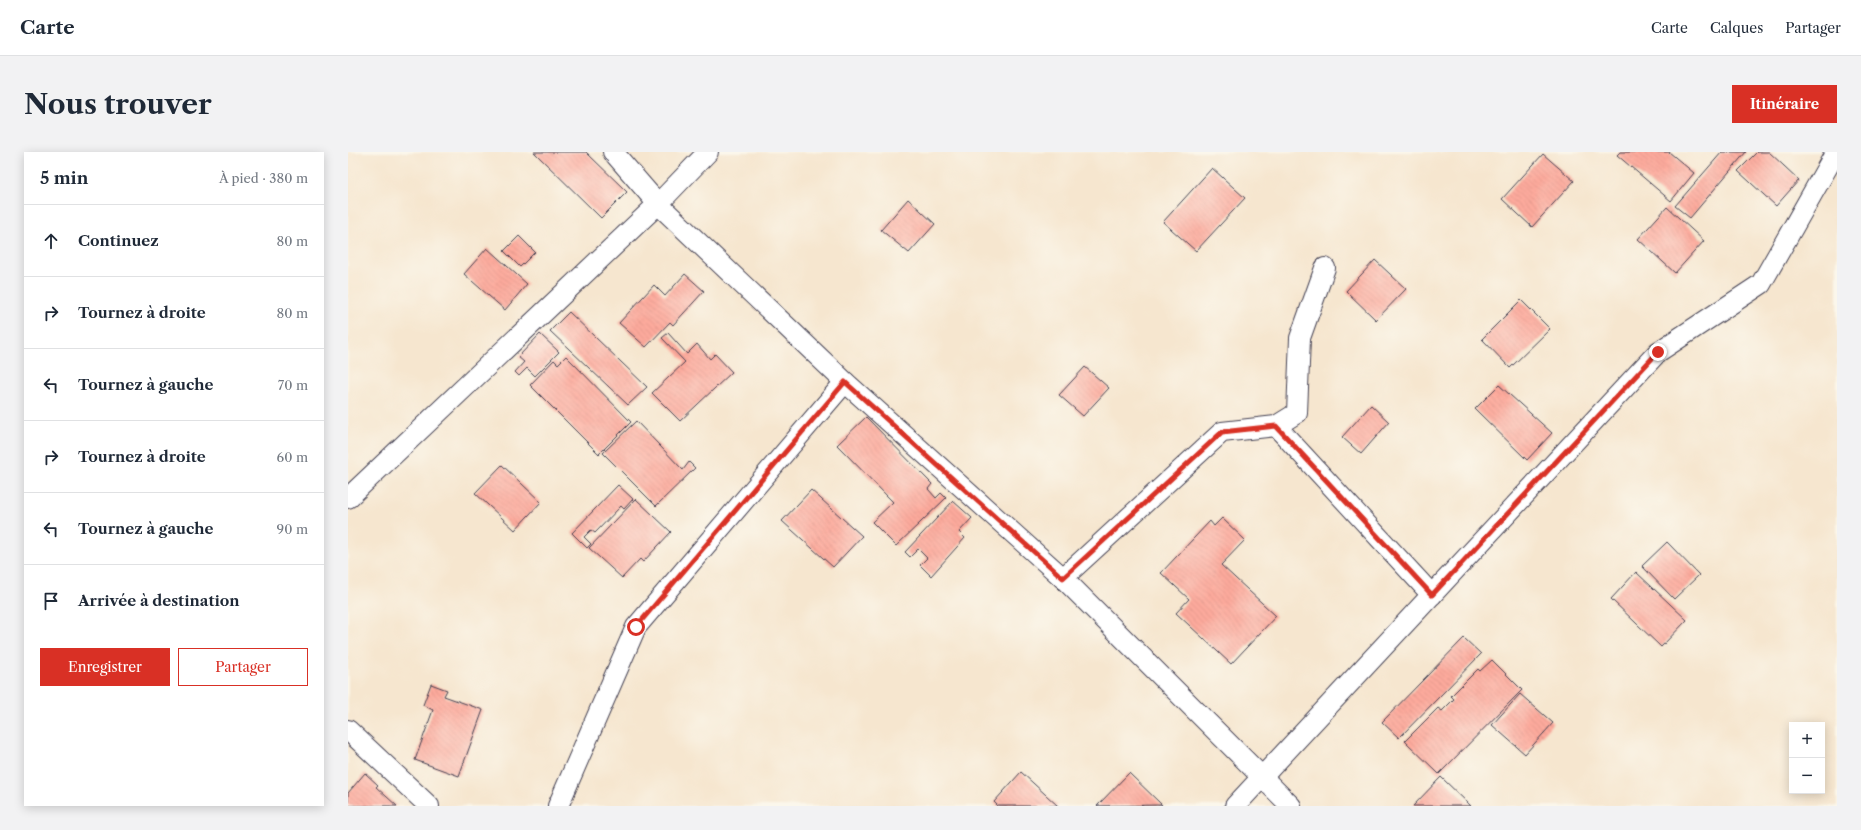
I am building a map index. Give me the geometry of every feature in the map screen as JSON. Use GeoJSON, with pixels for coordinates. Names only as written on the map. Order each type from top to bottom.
{"type":"FeatureCollection","features":[{"type":"Feature","properties":{"kind":"street"},"geometry":{"type":"LineString","coordinates":[[613,152],[658,204],[845,382],[1063,578],[1261,778],[1291,806]]}},
{"type":"Feature","properties":{"kind":"street"},"geometry":{"type":"LineString","coordinates":[[348,498],[658,204],[708,152]]}},
{"type":"Feature","properties":{"kind":"street"},"geometry":{"type":"LineString","coordinates":[[1235,806],[1658,352],[1761,284],[1836,152]]}},
{"type":"Feature","properties":{"kind":"street"},"geometry":{"type":"LineString","coordinates":[[1063,578],[1222,432],[1276,426],[1297,413],[1300,338],[1324,268]]}},
{"type":"Feature","properties":{"kind":"street"},"geometry":{"type":"LineString","coordinates":[[558,806],[636,627],[845,382]]}},
{"type":"Feature","properties":{"kind":"street"},"geometry":{"type":"LineString","coordinates":[[1276,426],[1432,595]]}},
{"type":"Feature","properties":{"kind":"street"},"geometry":{"type":"LineString","coordinates":[[348,730],[429,806]]}},
{"type":"Feature","properties":{"kind":"building"},"geometry":{"type":"Polygon","coordinates":[[[534,152],[586,152],[627,192],[601,218],[534,152]]]}},
{"type":"Feature","properties":{"kind":"building"},"geometry":{"type":"Polygon","coordinates":[[[1620,152],[1669,152],[1694,173],[1671,201],[1617,155],[1620,152]]]}},
{"type":"Feature","properties":{"kind":"building"},"geometry":{"type":"Polygon","coordinates":[[[1722,152],[1746,152],[1690,218],[1675,206],[1722,152]]]}},
{"type":"Feature","properties":{"kind":"building"},"geometry":{"type":"Polygon","coordinates":[[[1757,152],[1769,152],[1799,180],[1776,206],[1738,171],[1757,152]]]}},
{"type":"Feature","properties":{"kind":"building"},"geometry":{"type":"Polygon","coordinates":[[[1543,154],[1574,181],[1532,227],[1502,199],[1543,154]]]}},
{"type":"Feature","properties":{"kind":"building"},"geometry":{"type":"Polygon","coordinates":[[[1212,168],[1245,198],[1196,251],[1163,222],[1212,168]]]}},
{"type":"Feature","properties":{"kind":"building"},"geometry":{"type":"Polygon","coordinates":[[[908,199],[935,224],[909,253],[881,230],[908,199]]]}},
{"type":"Feature","properties":{"kind":"building"},"geometry":{"type":"Polygon","coordinates":[[[1667,207],[1704,241],[1675,273],[1638,239],[1667,207]]]}},
{"type":"Feature","properties":{"kind":"building"},"geometry":{"type":"Polygon","coordinates":[[[519,236],[535,252],[520,267],[504,251],[519,236]]]}},
{"type":"Feature","properties":{"kind":"building"},"geometry":{"type":"Polygon","coordinates":[[[487,248],[527,284],[505,310],[464,274],[487,248]]]}},
{"type":"Feature","properties":{"kind":"building"},"geometry":{"type":"Polygon","coordinates":[[[1375,260],[1406,289],[1376,320],[1346,291],[1375,260]]]}},
{"type":"Feature","properties":{"kind":"building"},"geometry":{"type":"Polygon","coordinates":[[[685,274],[704,291],[673,325],[670,322],[646,347],[619,323],[654,285],[665,296],[685,274]]]}},
{"type":"Feature","properties":{"kind":"building"},"geometry":{"type":"Polygon","coordinates":[[[1521,300],[1550,329],[1510,368],[1482,339],[1521,300]]]}},
{"type":"Feature","properties":{"kind":"building"},"geometry":{"type":"Polygon","coordinates":[[[569,312],[647,387],[628,405],[550,331],[569,312]]]}},
{"type":"Feature","properties":{"kind":"building"},"geometry":{"type":"Polygon","coordinates":[[[668,333],[687,354],[697,344],[710,359],[715,354],[732,372],[680,421],[652,393],[685,362],[662,338],[668,333]]]}},
{"type":"Feature","properties":{"kind":"building"},"geometry":{"type":"Polygon","coordinates":[[[540,334],[559,352],[535,376],[527,368],[519,376],[515,372],[524,362],[518,357],[540,334]]]}},
{"type":"Feature","properties":{"kind":"building"},"geometry":{"type":"Polygon","coordinates":[[[566,356],[631,422],[599,454],[530,385],[554,360],[558,364],[566,356]]]}},
{"type":"Feature","properties":{"kind":"building"},"geometry":{"type":"Polygon","coordinates":[[[1085,367],[1109,388],[1083,416],[1059,395],[1085,367]]]}},
{"type":"Feature","properties":{"kind":"building"},"geometry":{"type":"Polygon","coordinates":[[[1499,385],[1552,433],[1527,460],[1475,409],[1499,385]]]}},
{"type":"Feature","properties":{"kind":"building"},"geometry":{"type":"Polygon","coordinates":[[[1371,405],[1389,422],[1361,454],[1342,437],[1371,405]]]}},
{"type":"Feature","properties":{"kind":"building"},"geometry":{"type":"Polygon","coordinates":[[[866,417],[932,484],[928,489],[936,498],[941,493],[946,498],[896,546],[872,522],[893,502],[837,445],[866,417]]]}},
{"type":"Feature","properties":{"kind":"building"},"geometry":{"type":"Polygon","coordinates":[[[636,421],[683,470],[689,462],[695,468],[656,506],[603,453],[636,421]]]}},
{"type":"Feature","properties":{"kind":"building"},"geometry":{"type":"Polygon","coordinates":[[[502,465],[541,502],[515,530],[475,493],[502,465]]]}},
{"type":"Feature","properties":{"kind":"building"},"geometry":{"type":"Polygon","coordinates":[[[618,485],[633,499],[624,509],[621,506],[595,533],[591,530],[584,537],[591,544],[587,548],[572,533],[618,485]]]}},
{"type":"Feature","properties":{"kind":"building"},"geometry":{"type":"Polygon","coordinates":[[[811,490],[862,536],[833,567],[782,521],[811,490]]]}},
{"type":"Feature","properties":{"kind":"building"},"geometry":{"type":"Polygon","coordinates":[[[636,499],[671,532],[643,562],[640,559],[622,578],[589,548],[636,499]]]}},
{"type":"Feature","properties":{"kind":"building"},"geometry":{"type":"Polygon","coordinates":[[[953,501],[972,518],[959,532],[965,538],[931,576],[920,565],[927,558],[918,549],[910,557],[905,552],[953,501]]]}},
{"type":"Feature","properties":{"kind":"building"},"geometry":{"type":"Polygon","coordinates":[[[1222,518],[1245,540],[1221,565],[1276,616],[1231,664],[1176,613],[1189,599],[1161,573],[1210,521],[1214,526],[1222,518]]]}},
{"type":"Feature","properties":{"kind":"building"},"geometry":{"type":"Polygon","coordinates":[[[1667,542],[1699,575],[1674,599],[1642,566],[1667,542]]]}},
{"type":"Feature","properties":{"kind":"building"},"geometry":{"type":"Polygon","coordinates":[[[1636,572],[1687,620],[1661,647],[1611,599],[1636,572]]]}},
{"type":"Feature","properties":{"kind":"building"},"geometry":{"type":"Polygon","coordinates":[[[1464,638],[1481,654],[1399,738],[1382,722],[1464,638]]]}},
{"type":"Feature","properties":{"kind":"building"},"geometry":{"type":"Polygon","coordinates":[[[1492,660],[1522,690],[1439,774],[1405,741],[1438,708],[1442,711],[1454,699],[1451,696],[1478,669],[1480,671],[1492,660]]]}},
{"type":"Feature","properties":{"kind":"building"},"geometry":{"type":"Polygon","coordinates":[[[431,684],[447,690],[444,696],[483,710],[459,776],[415,760],[433,710],[423,705],[431,684]]]}},
{"type":"Feature","properties":{"kind":"building"},"geometry":{"type":"Polygon","coordinates":[[[1520,694],[1553,723],[1525,754],[1492,725],[1520,694]]]}},
{"type":"Feature","properties":{"kind":"building"},"geometry":{"type":"Polygon","coordinates":[[[1021,772],[1058,806],[998,806],[994,802],[1021,772]]]}},
{"type":"Feature","properties":{"kind":"building"},"geometry":{"type":"Polygon","coordinates":[[[365,773],[378,785],[376,787],[397,806],[348,806],[348,793],[365,773]]]}},
{"type":"Feature","properties":{"kind":"building"},"geometry":{"type":"Polygon","coordinates":[[[1129,773],[1162,805],[1097,806],[1129,773]]]}},
{"type":"Feature","properties":{"kind":"building"},"geometry":{"type":"Polygon","coordinates":[[[1441,777],[1471,806],[1413,806],[1441,777]]]}},
{"type":"Feature","properties":{"kind":"route"},"geometry":{"type":"LineString","coordinates":[[636,627],[845,382],[1063,578],[1222,432],[1276,426],[1432,595],[1658,352]]}}]}
